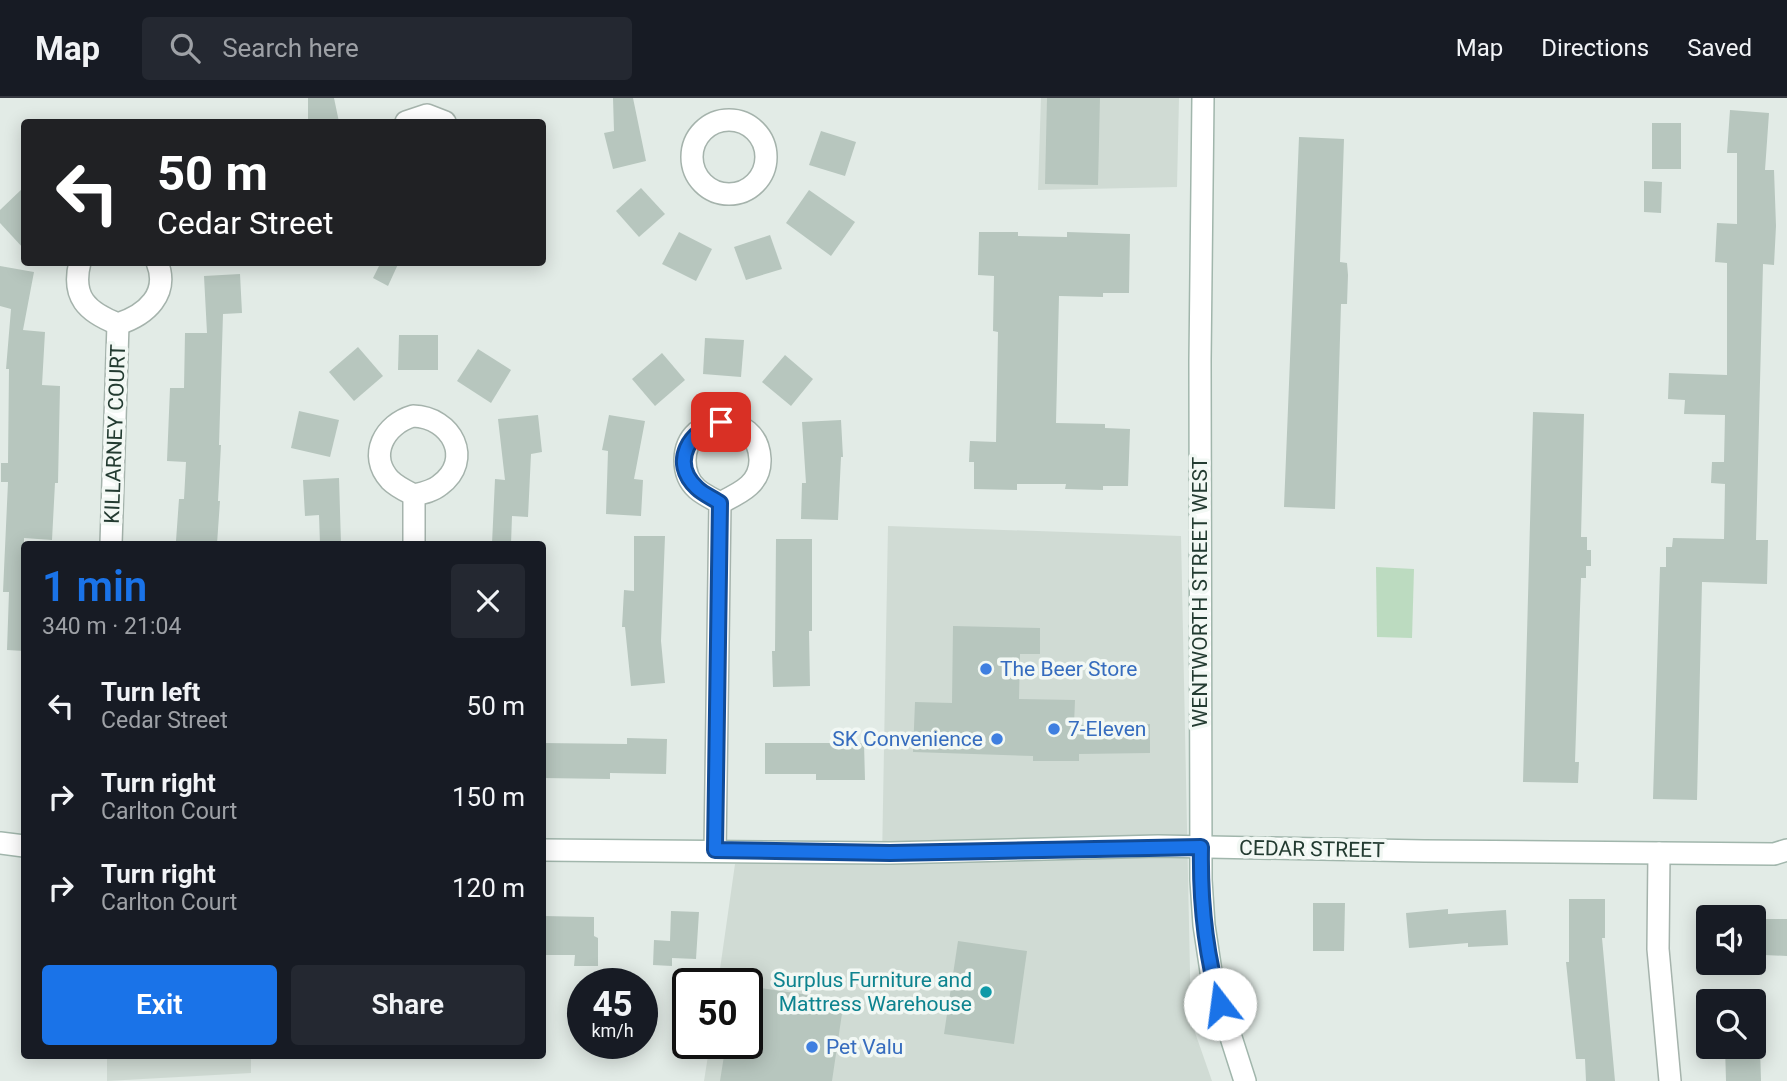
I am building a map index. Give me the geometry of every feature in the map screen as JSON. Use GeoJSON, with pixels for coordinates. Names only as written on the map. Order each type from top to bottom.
{"type":"FeatureCollection","features":[{"type":"Feature","properties":{"kind":"street","name":"WENTWORTH STREET WEST"},"geometry":{"type":"LineString","coordinates":[[1203,98],[1200,361],[1201,847],[1204,925],[1212,978],[1245,1081]]}},
{"type":"Feature","properties":{"kind":"street"},"geometry":{"type":"LineString","coordinates":[[414,119],[433,112]]}},
{"type":"Feature","properties":{"kind":"street","name":"KILLARNEY COURT"},"geometry":{"type":"LineString","coordinates":[[79,266],[76,276],[78,291],[84,304],[95,314],[118,324],[139,316],[151,306],[158,295],[161,280],[158,266]]}},
{"type":"Feature","properties":{"kind":"street","name":"KILLARNEY COURT"},"geometry":{"type":"LineString","coordinates":[[111,541],[118,324]]}},
{"type":"Feature","properties":{"kind":"street"},"geometry":{"type":"LineString","coordinates":[[414,495],[414,541]]}},
{"type":"Feature","properties":{"kind":"street"},"geometry":{"type":"LineString","coordinates":[[715,850],[720,503]]}},
{"type":"Feature","properties":{"kind":"street"},"geometry":{"type":"LineString","coordinates":[[0,843],[21,846]]}},
{"type":"Feature","properties":{"kind":"street","name":"CEDAR STREET"},"geometry":{"type":"LineString","coordinates":[[546,850],[890,853],[1201,847],[1774,854],[1787,850]]}},
{"type":"Feature","properties":{"kind":"street"},"geometry":{"type":"LineString","coordinates":[[1659,853],[1658,949],[1670,1081]]}},
{"type":"Feature","properties":{"kind":"shaded area"},"geometry":{"type":"Polygon","coordinates":[[[1041,98],[1179,98],[1177,187],[1038,190],[1041,98]]]}},
{"type":"Feature","properties":{"kind":"shaded area"},"geometry":{"type":"Polygon","coordinates":[[[888,526],[1181,536],[1191,1021],[1212,1081],[704,1081],[707,1059],[763,1059],[763,968],[720,968],[735,864],[882,860],[888,526]]]}},
{"type":"Feature","properties":{"kind":"shaded area"},"geometry":{"type":"Polygon","coordinates":[[[107,1059],[251,1059],[251,1073],[107,1081],[107,1059]]]}},
{"type":"Feature","properties":{"kind":"green space"},"geometry":{"type":"Polygon","coordinates":[[[1376,567],[1414,569],[1412,638],[1377,637],[1376,567]]]}},
{"type":"Feature","properties":{"kind":"building"},"geometry":{"type":"Polygon","coordinates":[[[308,98],[334,98],[338,119],[308,119],[308,98]]]}},
{"type":"Feature","properties":{"kind":"building"},"geometry":{"type":"Polygon","coordinates":[[[613,98],[633,98],[646,161],[613,169],[604,133],[614,131],[613,98]]]}},
{"type":"Feature","properties":{"kind":"building"},"geometry":{"type":"Polygon","coordinates":[[[1047,98],[1100,98],[1098,185],[1045,184],[1047,98]]]}},
{"type":"Feature","properties":{"kind":"building"},"geometry":{"type":"Polygon","coordinates":[[[1730,110],[1769,113],[1765,170],[1774,170],[1774,265],[1763,264],[1756,540],[1768,540],[1767,584],[1702,582],[1697,800],[1653,799],[1660,567],[1666,567],[1666,547],[1672,547],[1673,538],[1724,539],[1725,484],[1711,483],[1712,462],[1724,462],[1725,415],[1684,414],[1685,400],[1668,399],[1669,373],[1727,375],[1727,263],[1715,262],[1717,223],[1737,224],[1737,153],[1727,153],[1730,110]]]}},
{"type":"Feature","properties":{"kind":"building"},"geometry":{"type":"Polygon","coordinates":[[[1652,123],[1681,123],[1681,169],[1652,169],[1652,123]]]}},
{"type":"Feature","properties":{"kind":"building"},"geometry":{"type":"Polygon","coordinates":[[[821,131],[856,142],[845,176],[809,165],[821,131]]]}},
{"type":"Feature","properties":{"kind":"building"},"geometry":{"type":"Polygon","coordinates":[[[1299,137],[1344,139],[1340,262],[1347,263],[1348,275],[1347,304],[1341,304],[1335,509],[1284,507],[1299,137]]]}},
{"type":"Feature","properties":{"kind":"building"},"geometry":{"type":"Polygon","coordinates":[[[1644,181],[1662,182],[1661,213],[1644,212],[1644,181]]]}},
{"type":"Feature","properties":{"kind":"building"},"geometry":{"type":"Polygon","coordinates":[[[641,188],[665,214],[639,237],[616,211],[641,188]]]}},
{"type":"Feature","properties":{"kind":"building"},"geometry":{"type":"Polygon","coordinates":[[[21,190],[21,246],[0,223],[0,210],[21,190]]]}},
{"type":"Feature","properties":{"kind":"building"},"geometry":{"type":"Polygon","coordinates":[[[809,190],[855,222],[831,256],[786,223],[809,190]]]}},
{"type":"Feature","properties":{"kind":"building"},"geometry":{"type":"Polygon","coordinates":[[[679,232],[712,249],[696,281],[662,264],[679,232]]]}},
{"type":"Feature","properties":{"kind":"building"},"geometry":{"type":"Polygon","coordinates":[[[979,232],[1018,232],[1018,236],[1067,237],[1067,232],[1130,234],[1129,293],[1103,293],[1103,297],[1059,296],[1056,423],[1105,424],[1105,428],[1130,429],[1128,486],[1103,486],[1103,490],[1065,489],[1066,484],[1017,484],[1017,490],[974,489],[974,462],[969,462],[970,441],[996,442],[998,332],[993,331],[994,276],[978,275],[979,232]]]}},
{"type":"Feature","properties":{"kind":"building"},"geometry":{"type":"Polygon","coordinates":[[[770,235],[782,269],[746,280],[734,247],[770,235]]]}},
{"type":"Feature","properties":{"kind":"building"},"geometry":{"type":"Polygon","coordinates":[[[0,266],[34,272],[23,330],[45,332],[42,385],[60,386],[58,483],[55,483],[52,540],[24,538],[24,541],[21,541],[21,651],[7,650],[9,592],[3,592],[8,482],[1,482],[1,463],[8,463],[9,369],[6,369],[11,309],[0,306],[0,266]]]}},
{"type":"Feature","properties":{"kind":"building"},"geometry":{"type":"Polygon","coordinates":[[[379,266],[397,266],[388,286],[373,278],[379,266]]]}},
{"type":"Feature","properties":{"kind":"building"},"geometry":{"type":"Polygon","coordinates":[[[240,274],[242,313],[223,314],[217,541],[176,541],[179,499],[184,499],[186,462],[167,461],[170,388],[184,388],[185,333],[207,333],[204,276],[240,274]]]}},
{"type":"Feature","properties":{"kind":"building"},"geometry":{"type":"Polygon","coordinates":[[[399,335],[438,335],[438,370],[398,370],[399,335]]]}},
{"type":"Feature","properties":{"kind":"building"},"geometry":{"type":"Polygon","coordinates":[[[705,338],[744,340],[741,377],[703,374],[705,338]]]}},
{"type":"Feature","properties":{"kind":"building"},"geometry":{"type":"Polygon","coordinates":[[[358,347],[383,376],[354,401],[329,372],[358,347]]]}},
{"type":"Feature","properties":{"kind":"building"},"geometry":{"type":"Polygon","coordinates":[[[478,349],[511,370],[491,403],[457,381],[478,349]]]}},
{"type":"Feature","properties":{"kind":"building"},"geometry":{"type":"Polygon","coordinates":[[[662,353],[685,380],[655,406],[632,379],[662,353]]]}},
{"type":"Feature","properties":{"kind":"building"},"geometry":{"type":"Polygon","coordinates":[[[785,355],[813,379],[791,406],[762,382],[785,355]]]}},
{"type":"Feature","properties":{"kind":"building"},"geometry":{"type":"Polygon","coordinates":[[[299,411],[339,420],[330,457],[291,448],[299,411]]]}},
{"type":"Feature","properties":{"kind":"building"},"geometry":{"type":"Polygon","coordinates":[[[1533,412],[1584,414],[1581,537],[1587,537],[1587,550],[1591,550],[1591,566],[1586,566],[1586,578],[1581,578],[1575,762],[1579,762],[1578,783],[1523,782],[1533,412]]]}},
{"type":"Feature","properties":{"kind":"building"},"geometry":{"type":"Polygon","coordinates":[[[538,415],[542,452],[531,454],[528,517],[512,516],[511,541],[492,541],[495,479],[505,480],[498,419],[538,415]]]}},
{"type":"Feature","properties":{"kind":"building"},"geometry":{"type":"Polygon","coordinates":[[[609,415],[645,421],[634,479],[643,480],[641,516],[606,514],[608,451],[602,450],[609,415]]]}},
{"type":"Feature","properties":{"kind":"building"},"geometry":{"type":"Polygon","coordinates":[[[841,420],[843,457],[838,520],[801,519],[802,483],[806,483],[802,422],[841,420]]]}},
{"type":"Feature","properties":{"kind":"building"},"geometry":{"type":"Polygon","coordinates":[[[339,478],[341,541],[320,541],[319,515],[305,516],[303,480],[339,478]]]}},
{"type":"Feature","properties":{"kind":"building"},"geometry":{"type":"Polygon","coordinates":[[[634,536],[665,536],[661,641],[665,683],[631,686],[625,627],[622,627],[624,590],[634,591],[634,536]]]}},
{"type":"Feature","properties":{"kind":"building"},"geometry":{"type":"Polygon","coordinates":[[[776,539],[812,539],[810,686],[773,687],[776,539]]]}},
{"type":"Feature","properties":{"kind":"building"},"geometry":{"type":"Polygon","coordinates":[[[953,626],[1040,628],[1040,654],[1020,654],[1019,699],[1075,700],[1074,725],[1150,724],[1150,753],[1079,754],[1079,761],[1033,761],[1033,756],[913,752],[915,702],[952,703],[953,626]]]}},
{"type":"Feature","properties":{"kind":"building"},"geometry":{"type":"Polygon","coordinates":[[[627,738],[667,739],[666,774],[610,773],[610,779],[546,778],[546,743],[627,744],[627,738]]]}},
{"type":"Feature","properties":{"kind":"building"},"geometry":{"type":"Polygon","coordinates":[[[765,743],[864,743],[865,780],[816,780],[816,774],[765,774],[765,743]]]}},
{"type":"Feature","properties":{"kind":"building"},"geometry":{"type":"Polygon","coordinates":[[[1569,899],[1605,899],[1605,938],[1602,938],[1615,1081],[1586,1081],[1585,1059],[1576,1059],[1566,962],[1569,962],[1569,899]]]}},
{"type":"Feature","properties":{"kind":"building"},"geometry":{"type":"Polygon","coordinates":[[[1313,903],[1345,903],[1344,951],[1313,951],[1313,903]]]}},
{"type":"Feature","properties":{"kind":"building"},"geometry":{"type":"Polygon","coordinates":[[[1448,909],[1448,914],[1506,910],[1508,945],[1468,947],[1468,943],[1409,948],[1406,913],[1448,909]]]}},
{"type":"Feature","properties":{"kind":"building"},"geometry":{"type":"Polygon","coordinates":[[[671,911],[699,912],[696,959],[672,958],[672,966],[653,965],[654,940],[670,941],[671,911]]]}},
{"type":"Feature","properties":{"kind":"building"},"geometry":{"type":"Polygon","coordinates":[[[546,916],[594,917],[594,936],[598,938],[598,966],[574,966],[575,955],[546,955],[546,916]]]}},
{"type":"Feature","properties":{"kind":"building"},"geometry":{"type":"Polygon","coordinates":[[[1766,919],[1787,919],[1787,956],[1766,955],[1766,919]]]}},
{"type":"Feature","properties":{"kind":"building","name":"Surplus Furniture and Mattress Warehouse"},"geometry":{"type":"Polygon","coordinates":[[[958,941],[1027,951],[1014,1044],[944,1034],[958,941]]]}},
{"type":"Feature","properties":{"kind":"building"},"geometry":{"type":"Polygon","coordinates":[[[763,988],[844,1000],[832,1081],[720,1081],[723,1059],[763,1059],[763,988]]]}},
{"type":"Feature","properties":{"kind":"building"},"geometry":{"type":"Polygon","coordinates":[[[1725,1059],[1760,1059],[1761,1081],[1726,1081],[1725,1059]]]}},
{"type":"Feature","properties":{"kind":"place","name":"The Beer Store"},"geometry":{"type":"Point","coordinates":[986,669]}},
{"type":"Feature","properties":{"kind":"place","name":"7-Eleven"},"geometry":{"type":"Point","coordinates":[1054,729]}},
{"type":"Feature","properties":{"kind":"place","name":"SK Convenience"},"geometry":{"type":"Point","coordinates":[997,739]}},
{"type":"Feature","properties":{"kind":"place","name":"Surplus Furniture and Mattress Warehouse"},"geometry":{"type":"Point","coordinates":[986,992]}},
{"type":"Feature","properties":{"kind":"place","name":"Pet Valu"},"geometry":{"type":"Point","coordinates":[812,1047]}},
{"type":"Feature","properties":{"kind":"route"},"geometry":{"type":"LineString","coordinates":[[721,422],[698,431],[689,441],[685,453],[689,478],[697,489],[720,503],[715,850],[890,853],[1201,847],[1204,925],[1212,978],[1220,1004]]}}]}
